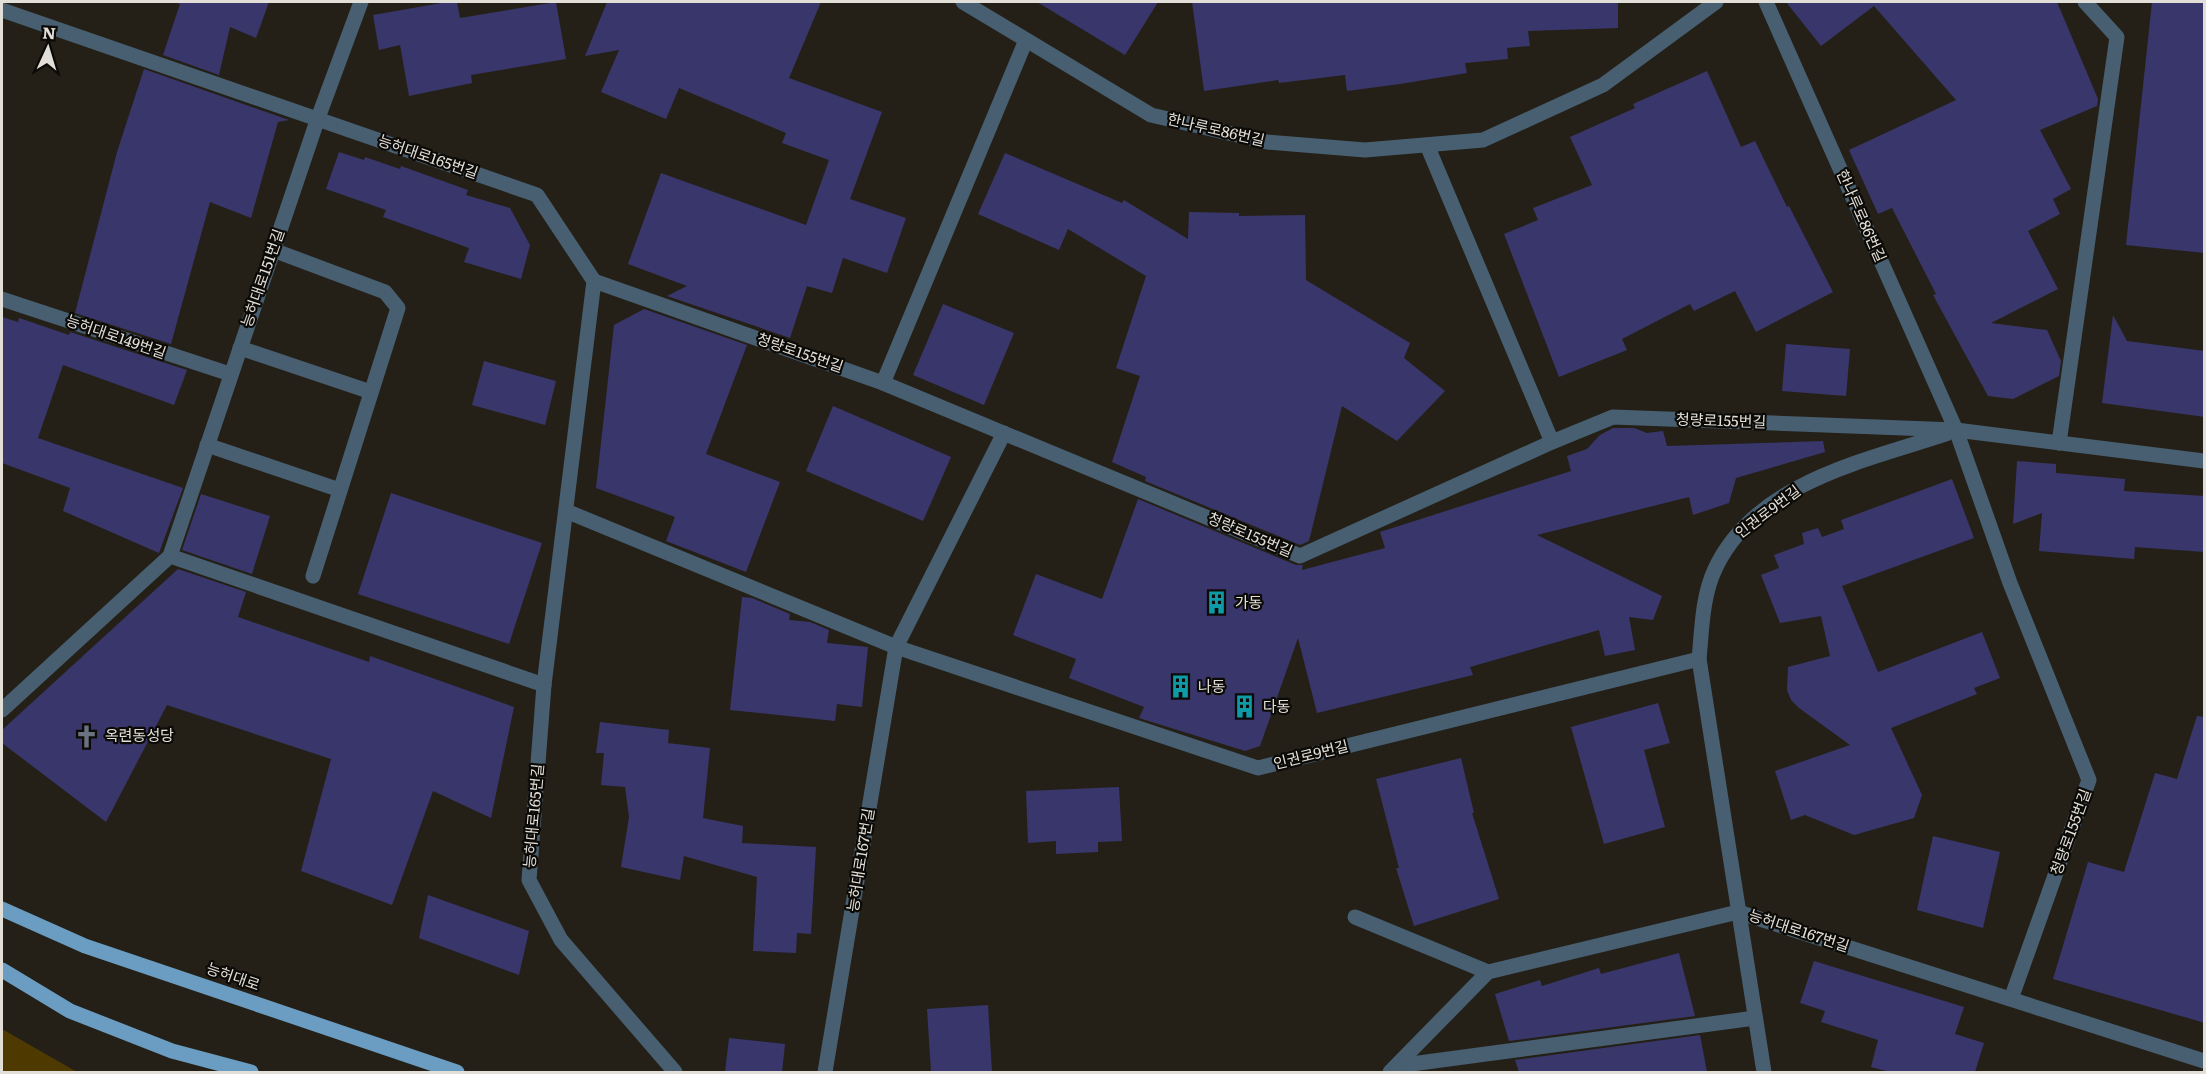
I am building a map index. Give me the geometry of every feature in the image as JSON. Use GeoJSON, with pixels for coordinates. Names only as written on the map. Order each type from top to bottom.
{"type":"FeatureCollection","features":[{"type":"Feature","properties":{"kind":"main road","name":"능허대로"},"geometry":{"type":"LineString","coordinates":[[2,909],[85,946],[457,1072]]}},
{"type":"Feature","properties":{"kind":"main road"},"geometry":{"type":"LineString","coordinates":[[2,970],[70,1011],[172,1051],[251,1072]]}},
{"type":"Feature","properties":{"kind":"street","name":"능허대로151번길"},"geometry":{"type":"LineString","coordinates":[[2,710],[170,556],[318,118],[362,2]]}},
{"type":"Feature","properties":{"kind":"street","name":"한나루로86번길"},"geometry":{"type":"LineString","coordinates":[[963,2],[1151,115],[1267,142],[1365,150],[1483,140],[1603,85],[1716,2]]}},
{"type":"Feature","properties":{"kind":"street","name":"한나루로86번길"},"geometry":{"type":"LineString","coordinates":[[1766,2],[1956,430]]}},
{"type":"Feature","properties":{"kind":"street"},"geometry":{"type":"LineString","coordinates":[[2059,443],[2117,37],[2085,2]]}},
{"type":"Feature","properties":{"kind":"street","name":"능허대로165번길"},"geometry":{"type":"LineString","coordinates":[[2,10],[537,195],[594,280],[544,685],[529,880],[561,940],[675,1072]]}},
{"type":"Feature","properties":{"kind":"street"},"geometry":{"type":"LineString","coordinates":[[883,383],[1026,39]]}},
{"type":"Feature","properties":{"kind":"street"},"geometry":{"type":"LineString","coordinates":[[1427,145],[1552,442]]}},
{"type":"Feature","properties":{"kind":"street"},"geometry":{"type":"LineString","coordinates":[[273,250],[385,292],[398,308],[313,576]]}},
{"type":"Feature","properties":{"kind":"street","name":"청량로155번길"},"geometry":{"type":"LineString","coordinates":[[594,280],[883,383],[1300,556],[1552,442],[1613,417],[1956,430],[2205,461]]}},
{"type":"Feature","properties":{"kind":"street","name":"능허대로149번길"},"geometry":{"type":"LineString","coordinates":[[2,298],[231,374]]}},
{"type":"Feature","properties":{"kind":"street"},"geometry":{"type":"LineString","coordinates":[[240,348],[371,392]]}},
{"type":"Feature","properties":{"kind":"street","name":"청량로155번길"},"geometry":{"type":"LineString","coordinates":[[1956,430],[2010,583],[2089,780],[2011,999]]}},
{"type":"Feature","properties":{"kind":"street","name":"인권로9번길"},"geometry":{"type":"LineString","coordinates":[[1764,1072],[1699,659],[1704,606],[1715,570],[1734,537],[1791,491],[1809,482],[1956,430]]}},
{"type":"Feature","properties":{"kind":"street","name":"능허대로167번길"},"geometry":{"type":"LineString","coordinates":[[825,1072],[896,647],[1004,433]]}},
{"type":"Feature","properties":{"kind":"street"},"geometry":{"type":"LineString","coordinates":[[207,445],[340,490]]}},
{"type":"Feature","properties":{"kind":"street"},"geometry":{"type":"LineString","coordinates":[[566,511],[896,647]]}},
{"type":"Feature","properties":{"kind":"street"},"geometry":{"type":"LineString","coordinates":[[170,556],[544,685]]}},
{"type":"Feature","properties":{"kind":"street","name":"인권로9번길"},"geometry":{"type":"LineString","coordinates":[[896,647],[1258,768],[1699,659]]}},
{"type":"Feature","properties":{"kind":"street","name":"능허대로167번길"},"geometry":{"type":"LineString","coordinates":[[1488,972],[1738,912],[2205,1061]]}},
{"type":"Feature","properties":{"kind":"street"},"geometry":{"type":"LineString","coordinates":[[1355,917],[1488,972],[1405,1065]]}},
{"type":"Feature","properties":{"kind":"street"},"geometry":{"type":"LineString","coordinates":[[1390,1072],[1405,1065],[1755,1018]]}},
{"type":"Feature","properties":{"kind":"shaded area"},"geometry":{"type":"Polygon","coordinates":[[[2,1029],[77,1072],[2,1072],[2,1029]]]}},
{"type":"Feature","properties":{"kind":"building"},"geometry":{"type":"Polygon","coordinates":[[[174,2],[269,2],[256,38],[230,27],[219,75],[163,55],[180,4],[174,2]]]}},
{"type":"Feature","properties":{"kind":"building"},"geometry":{"type":"Polygon","coordinates":[[[457,2],[460,18],[556,2],[566,59],[471,75],[472,83],[409,96],[400,45],[379,50],[373,15],[457,2]]]}},
{"type":"Feature","properties":{"kind":"building"},"geometry":{"type":"Polygon","coordinates":[[[607,2],[821,2],[789,78],[882,112],[850,199],[906,218],[887,273],[843,258],[832,293],[807,286],[790,338],[667,296],[687,286],[628,264],[661,173],[806,225],[829,160],[782,143],[786,133],[679,88],[666,119],[601,92],[619,50],[585,56],[607,2]]]}},
{"type":"Feature","properties":{"kind":"building"},"geometry":{"type":"Polygon","coordinates":[[[1037,2],[1158,2],[1125,55],[1037,2]]]}},
{"type":"Feature","properties":{"kind":"building"},"geometry":{"type":"Polygon","coordinates":[[[1192,2],[1618,2],[1618,28],[1528,31],[1530,46],[1507,48],[1508,59],[1465,63],[1467,73],[1400,84],[1347,91],[1345,75],[1279,83],[1278,80],[1204,91],[1192,2]]]}},
{"type":"Feature","properties":{"kind":"building"},"geometry":{"type":"Polygon","coordinates":[[[1786,2],[2057,2],[2098,99],[2097,106],[2040,130],[2071,189],[2053,199],[2060,214],[2028,231],[2058,289],[1991,323],[2047,330],[2061,361],[2059,376],[2013,399],[1988,396],[1933,295],[1936,294],[1892,208],[1878,214],[1849,150],[1956,100],[1874,6],[1821,46],[1786,2]]]}},
{"type":"Feature","properties":{"kind":"building"},"geometry":{"type":"Polygon","coordinates":[[[2152,2],[2205,2],[2205,253],[2126,245],[2152,2]]]}},
{"type":"Feature","properties":{"kind":"building"},"geometry":{"type":"Polygon","coordinates":[[[144,69],[289,120],[278,122],[251,218],[210,202],[171,344],[75,313],[117,152],[144,69]]]}},
{"type":"Feature","properties":{"kind":"building"},"geometry":{"type":"Polygon","coordinates":[[[1707,71],[1741,147],[1755,141],[1787,207],[1789,206],[1833,292],[1756,332],[1735,291],[1694,311],[1690,304],[1622,339],[1627,350],[1559,377],[1504,234],[1538,220],[1533,208],[1592,185],[1570,137],[1635,108],[1633,104],[1707,71]]]}},
{"type":"Feature","properties":{"kind":"building"},"geometry":{"type":"Polygon","coordinates":[[[339,152],[364,160],[365,157],[400,169],[401,166],[468,190],[466,195],[510,208],[530,245],[521,279],[464,262],[469,248],[383,217],[386,210],[326,189],[339,152]]]}},
{"type":"Feature","properties":{"kind":"building"},"geometry":{"type":"Polygon","coordinates":[[[1005,153],[1122,203],[1124,200],[1188,239],[1189,212],[1239,213],[1239,216],[1305,215],[1306,280],[1410,343],[1404,358],[1445,391],[1397,441],[1342,406],[1309,541],[1300,545],[1145,481],[1146,477],[1112,462],[1140,376],[1116,368],[1146,276],[1068,229],[1059,250],[978,214],[1005,153]]]}},
{"type":"Feature","properties":{"kind":"building"},"geometry":{"type":"Polygon","coordinates":[[[943,304],[1014,333],[984,405],[913,375],[943,304]]]}},
{"type":"Feature","properties":{"kind":"building"},"geometry":{"type":"Polygon","coordinates":[[[644,309],[747,345],[706,454],[780,482],[746,572],[666,541],[675,517],[596,488],[614,325],[644,309]]]}},
{"type":"Feature","properties":{"kind":"building"},"geometry":{"type":"Polygon","coordinates":[[[2113,315],[2127,341],[2205,351],[2205,417],[2102,403],[2113,315]]]}},
{"type":"Feature","properties":{"kind":"building"},"geometry":{"type":"Polygon","coordinates":[[[2,317],[18,322],[19,318],[69,335],[70,332],[187,370],[174,405],[63,365],[38,438],[183,488],[159,553],[63,511],[70,488],[2,463],[2,317]]]}},
{"type":"Feature","properties":{"kind":"building"},"geometry":{"type":"Polygon","coordinates":[[[1786,344],[1850,349],[1846,396],[1782,391],[1786,344]]]}},
{"type":"Feature","properties":{"kind":"building"},"geometry":{"type":"Polygon","coordinates":[[[484,361],[556,381],[545,425],[472,405],[484,361]]]}},
{"type":"Feature","properties":{"kind":"building"},"geometry":{"type":"Polygon","coordinates":[[[833,406],[951,457],[923,521],[806,471],[833,406]]]}},
{"type":"Feature","properties":{"kind":"building"},"geometry":{"type":"Polygon","coordinates":[[[1613,428],[1634,428],[1647,433],[1663,431],[1667,446],[1823,441],[1825,452],[1736,478],[1729,503],[1693,515],[1689,497],[1537,535],[1662,596],[1653,620],[1629,617],[1635,650],[1605,656],[1599,630],[1470,667],[1473,675],[1317,713],[1298,638],[1260,746],[1245,751],[1139,718],[1144,707],[1069,678],[1076,659],[1013,635],[1036,574],[1102,599],[1138,499],[1296,565],[1303,565],[1302,570],[1385,548],[1380,532],[1571,471],[1567,456],[1587,449],[1600,435],[1613,428]]]}},
{"type":"Feature","properties":{"kind":"building"},"geometry":{"type":"Polygon","coordinates":[[[2017,461],[2056,464],[2056,473],[2125,479],[2124,491],[2205,496],[2205,552],[2135,547],[2134,559],[2039,551],[2042,513],[2013,524],[2017,461]]]}},
{"type":"Feature","properties":{"kind":"building"},"geometry":{"type":"Polygon","coordinates":[[[1952,479],[1974,538],[1842,586],[1878,672],[1982,632],[2000,678],[1974,688],[1977,694],[1891,728],[1922,795],[1914,818],[1854,835],[1805,815],[1791,820],[1775,771],[1850,745],[1799,708],[1791,700],[1787,690],[1788,667],[1830,656],[1821,616],[1780,623],[1761,575],[1779,568],[1774,555],[1804,544],[1802,533],[1818,528],[1822,537],[1844,529],[1841,520],[1952,479]]]}},
{"type":"Feature","properties":{"kind":"building"},"geometry":{"type":"Polygon","coordinates":[[[391,493],[542,543],[509,644],[358,594],[391,493]]]}},
{"type":"Feature","properties":{"kind":"building"},"geometry":{"type":"Polygon","coordinates":[[[201,494],[270,516],[252,574],[182,550],[201,494]]]}},
{"type":"Feature","properties":{"kind":"building"},"geometry":{"type":"Polygon","coordinates":[[[178,569],[246,592],[238,617],[369,662],[370,656],[514,707],[491,818],[433,791],[392,905],[301,871],[331,759],[167,705],[106,822],[2,743],[2,730],[178,569]]]}},
{"type":"Feature","properties":{"kind":"building"},"geometry":{"type":"Polygon","coordinates":[[[742,597],[752,598],[790,614],[789,620],[810,622],[829,630],[827,643],[868,647],[862,707],[837,704],[835,721],[730,710],[742,597]]]}},
{"type":"Feature","properties":{"kind":"building"},"geometry":{"type":"Polygon","coordinates":[[[1658,703],[1670,743],[1644,750],[1665,827],[1604,844],[1571,727],[1658,703]]]}},
{"type":"Feature","properties":{"kind":"building"},"geometry":{"type":"Polygon","coordinates":[[[2197,716],[2205,717],[2205,1023],[2053,979],[2088,862],[2124,872],[2155,773],[2177,779],[2197,716]]]}},
{"type":"Feature","properties":{"kind":"building"},"geometry":{"type":"Polygon","coordinates":[[[600,722],[669,730],[668,743],[710,748],[703,818],[743,826],[742,843],[816,847],[811,934],[797,933],[796,953],[753,951],[757,877],[684,856],[680,880],[621,867],[629,817],[625,787],[601,785],[604,753],[596,753],[600,722]]]}},
{"type":"Feature","properties":{"kind":"building"},"geometry":{"type":"Polygon","coordinates":[[[1461,758],[1474,813],[1472,813],[1499,899],[1414,926],[1396,868],[1399,868],[1376,779],[1461,758]]]}},
{"type":"Feature","properties":{"kind":"building"},"geometry":{"type":"Polygon","coordinates":[[[1119,787],[1122,841],[1098,842],[1098,852],[1056,854],[1056,841],[1028,843],[1026,791],[1119,787]]]}},
{"type":"Feature","properties":{"kind":"building"},"geometry":{"type":"Polygon","coordinates":[[[1933,836],[2000,852],[1983,928],[1917,910],[1933,836]]]}},
{"type":"Feature","properties":{"kind":"building"},"geometry":{"type":"Polygon","coordinates":[[[428,895],[529,931],[519,975],[419,938],[428,895]]]}},
{"type":"Feature","properties":{"kind":"building"},"geometry":{"type":"Polygon","coordinates":[[[1679,953],[1695,1016],[1509,1041],[1495,994],[1540,980],[1542,986],[1599,968],[1601,974],[1679,953]]]}},
{"type":"Feature","properties":{"kind":"building"},"geometry":{"type":"Polygon","coordinates":[[[1814,961],[1964,1007],[1955,1034],[1984,1043],[1975,1072],[1890,1072],[1871,1067],[1878,1040],[1821,1022],[1825,1011],[1800,1003],[1814,961]]]}},
{"type":"Feature","properties":{"kind":"building"},"geometry":{"type":"Polygon","coordinates":[[[988,1005],[992,1072],[931,1072],[927,1009],[988,1005]]]}},
{"type":"Feature","properties":{"kind":"building"},"geometry":{"type":"Polygon","coordinates":[[[1700,1035],[1707,1072],[1519,1072],[1515,1060],[1700,1035]]]}},
{"type":"Feature","properties":{"kind":"building"},"geometry":{"type":"Polygon","coordinates":[[[729,1038],[785,1044],[782,1072],[725,1072],[729,1038]]]}},
{"type":"Feature","properties":{"kind":"place","name":"가동"},"geometry":{"type":"Point","coordinates":[1217,603]}},
{"type":"Feature","properties":{"kind":"place","name":"나동"},"geometry":{"type":"Point","coordinates":[1180,687]}},
{"type":"Feature","properties":{"kind":"place","name":"다동"},"geometry":{"type":"Point","coordinates":[1245,707]}},
{"type":"Feature","properties":{"kind":"place","name":"옥련동성당"},"geometry":{"type":"Point","coordinates":[87,736]}}]}
